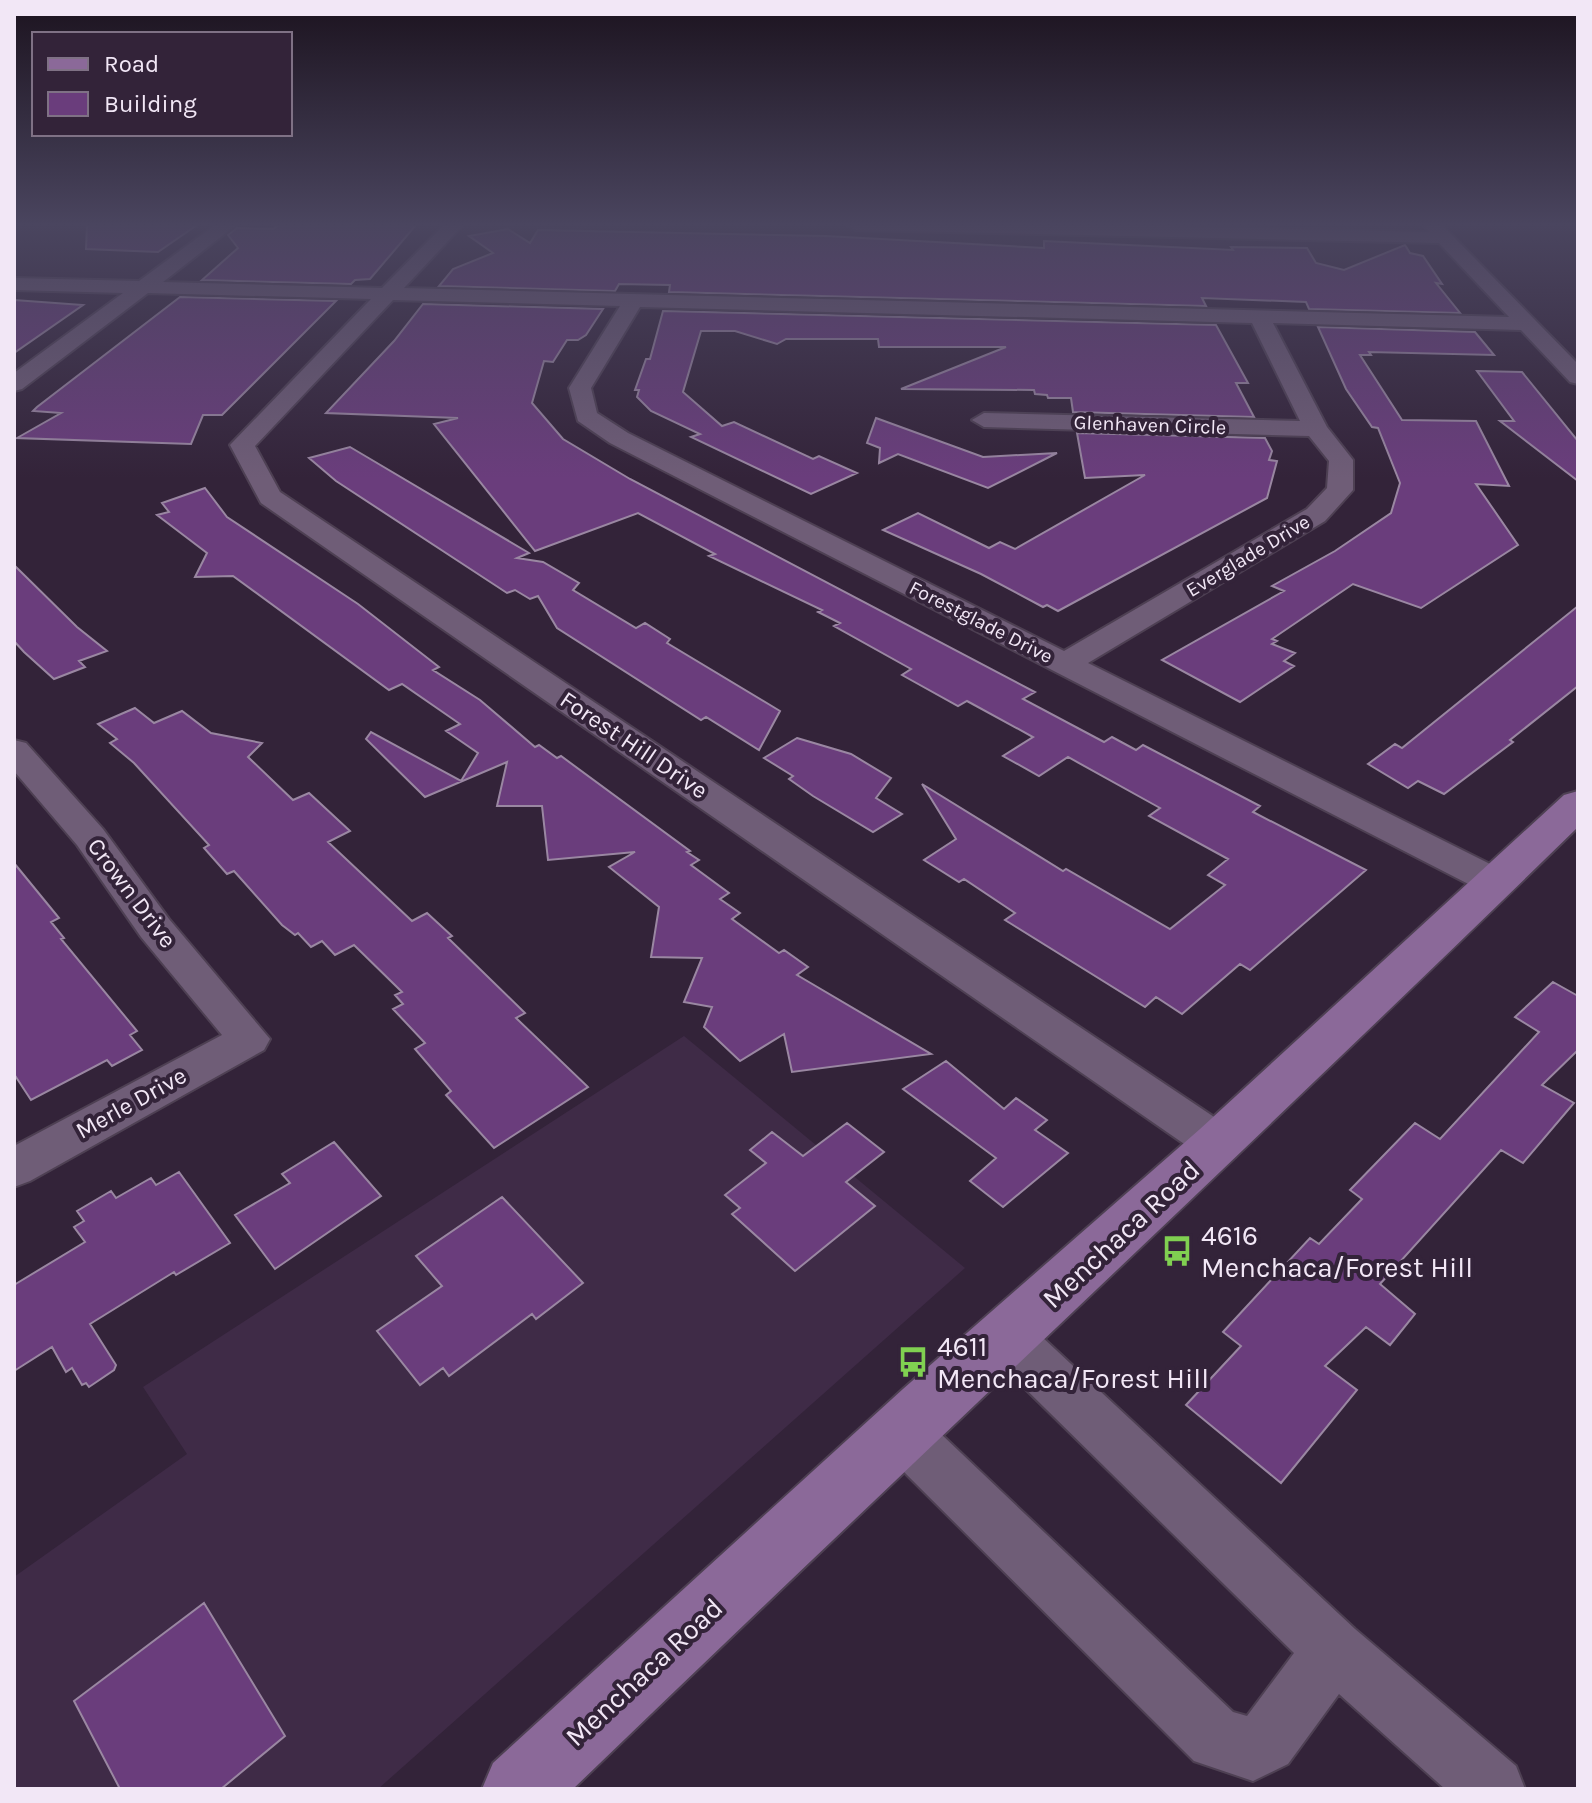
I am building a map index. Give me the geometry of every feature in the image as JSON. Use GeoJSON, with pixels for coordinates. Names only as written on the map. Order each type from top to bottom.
{"type":"FeatureCollection","features":[{"type":"Feature","properties":{"kind":"main road","name":"Menchaca Road"},"geometry":{"type":"LineString","coordinates":[[519,1789],[901,1432],[1219,1144],[1578,804]]}},
{"type":"Feature","properties":{"kind":"street"},"geometry":{"type":"LineString","coordinates":[[14,384],[116,309]]}},
{"type":"Feature","properties":{"kind":"street","name":"Forest Hill Drive"},"geometry":{"type":"LineString","coordinates":[[371,309],[242,445],[270,497],[1219,1144]]}},
{"type":"Feature","properties":{"kind":"street","name":"Forestglade Drive"},"geometry":{"type":"LineString","coordinates":[[629,309],[580,388],[586,416],[619,438],[1495,882]]}},
{"type":"Feature","properties":{"kind":"street"},"geometry":{"type":"LineString","coordinates":[[931,309],[1526,324]]}},
{"type":"Feature","properties":{"kind":"street"},"geometry":{"type":"LineString","coordinates":[[1512,309],[1578,377]]}},
{"type":"Feature","properties":{"kind":"street","name":"Everglade Drive"},"geometry":{"type":"LineString","coordinates":[[1064,664],[1316,515],[1340,490],[1341,460],[1316,429],[1259,317]]}},
{"type":"Feature","properties":{"kind":"street","name":"Glenhaven Circle"},"geometry":{"type":"LineString","coordinates":[[984,420],[1316,429]]}},
{"type":"Feature","properties":{"kind":"street","name":"Crown Drive"},"geometry":{"type":"LineString","coordinates":[[14,750],[90,837],[155,928],[249,1039]]}},
{"type":"Feature","properties":{"kind":"street","name":"Merle Drive"},"geometry":{"type":"LineString","coordinates":[[14,1168],[249,1039]]}},
{"type":"Feature","properties":{"kind":"street"},"geometry":{"type":"LineString","coordinates":[[1008,1338],[1334,1650],[1493,1789]]}},
{"type":"Feature","properties":{"kind":"street"},"geometry":{"type":"LineString","coordinates":[[901,1432],[1216,1739],[1253,1749],[1266,1742],[1334,1650]]}},
{"type":"Feature","properties":{"kind":"shaded area"},"geometry":{"type":"Polygon","coordinates":[[[684,1036],[965,1268],[378,1789],[14,1789],[14,1577],[187,1454],[143,1387],[684,1036]]]}},
{"type":"Feature","properties":{"kind":"building"},"geometry":{"type":"Polygon","coordinates":[[[14,309],[77,309],[14,353],[14,309]]]}},
{"type":"Feature","properties":{"kind":"building"},"geometry":{"type":"Polygon","coordinates":[[[164,309],[328,309],[222,415],[203,415],[191,444],[17,438],[61,413],[33,411],[164,309]]]}},
{"type":"Feature","properties":{"kind":"building"},"geometry":{"type":"Polygon","coordinates":[[[419,309],[603,309],[586,335],[578,340],[567,340],[553,362],[544,361],[532,403],[563,439],[630,479],[1035,692],[1023,699],[1104,742],[1112,737],[1136,750],[1143,745],[1260,806],[1253,812],[1366,870],[1250,970],[1240,964],[1182,1014],[1156,997],[1145,1007],[1005,920],[1015,913],[964,879],[959,882],[924,860],[956,839],[922,784],[1063,871],[1066,869],[1170,929],[1225,885],[1208,875],[1228,859],[1149,816],[1160,808],[1068,757],[1039,776],[1003,756],[1033,737],[967,701],[958,706],[902,675],[911,669],[834,626],[840,623],[818,612],[822,610],[709,556],[715,554],[638,513],[535,551],[434,424],[458,418],[326,413],[394,341],[419,309]]]}},
{"type":"Feature","properties":{"kind":"building"},"geometry":{"type":"Polygon","coordinates":[[[1314,309],[1457,309],[1460,313],[1314,309]]]}},
{"type":"Feature","properties":{"kind":"building"},"geometry":{"type":"Polygon","coordinates":[[[663,311],[1216,325],[1248,383],[1236,383],[1254,417],[1073,412],[1071,398],[1048,398],[1047,395],[1035,394],[1034,390],[901,389],[1006,347],[879,347],[878,339],[786,339],[777,344],[735,331],[701,331],[683,392],[722,426],[734,422],[813,459],[819,456],[857,473],[811,494],[691,437],[700,434],[651,411],[637,397],[639,390],[635,390],[646,359],[650,359],[663,311]]]}},
{"type":"Feature","properties":{"kind":"building"},"geometry":{"type":"Polygon","coordinates":[[[1318,327],[1475,332],[1494,355],[1369,352],[1371,355],[1360,355],[1402,420],[1476,421],[1509,486],[1476,484],[1518,545],[1421,608],[1353,584],[1272,639],[1277,641],[1272,644],[1295,653],[1284,661],[1294,666],[1240,702],[1162,660],[1284,591],[1272,586],[1335,551],[1391,513],[1400,483],[1378,428],[1372,427],[1346,389],[1318,327]]]}},
{"type":"Feature","properties":{"kind":"building"},"geometry":{"type":"Polygon","coordinates":[[[1477,371],[1522,372],[1578,441],[1578,481],[1500,421],[1514,421],[1477,371]]]}},
{"type":"Feature","properties":{"kind":"building"},"geometry":{"type":"Polygon","coordinates":[[[876,418],[983,457],[1057,453],[988,488],[898,454],[879,463],[880,448],[867,443],[876,418]]]}},
{"type":"Feature","properties":{"kind":"building"},"geometry":{"type":"Polygon","coordinates":[[[1077,433],[1265,438],[1272,451],[1269,460],[1277,461],[1267,498],[1058,611],[1047,605],[1043,607],[981,574],[883,530],[918,513],[989,548],[1000,542],[1015,549],[1145,475],[1085,478],[1077,433]]]}},
{"type":"Feature","properties":{"kind":"building"},"geometry":{"type":"Polygon","coordinates":[[[350,447],[529,553],[517,558],[543,562],[579,583],[573,590],[636,628],[645,623],[670,639],[667,643],[780,711],[759,750],[706,717],[701,720],[557,628],[538,596],[530,599],[515,590],[507,593],[336,481],[309,458],[350,447]]]}},
{"type":"Feature","properties":{"kind":"building"},"geometry":{"type":"Polygon","coordinates":[[[205,488],[227,517],[358,604],[439,667],[433,670],[480,700],[535,747],[539,745],[557,758],[561,756],[690,851],[687,852],[699,860],[691,865],[729,893],[720,899],[740,913],[732,919],[779,953],[784,950],[808,967],[797,975],[931,1054],[792,1072],[784,1034],[740,1061],[704,1027],[712,1007],[684,1002],[702,958],[651,957],[659,907],[609,867],[635,852],[548,860],[542,806],[497,806],[507,762],[425,797],[366,739],[371,732],[461,781],[478,753],[446,731],[460,724],[402,684],[389,690],[233,576],[195,577],[207,553],[157,515],[169,512],[162,503],[205,488]]]}},
{"type":"Feature","properties":{"kind":"building"},"geometry":{"type":"Polygon","coordinates":[[[14,565],[77,627],[107,651],[79,661],[85,667],[54,679],[24,652],[14,641],[14,565]]]}},
{"type":"Feature","properties":{"kind":"building"},"geometry":{"type":"Polygon","coordinates":[[[1578,606],[1578,686],[1510,740],[1513,742],[1444,794],[1418,781],[1408,788],[1368,764],[1395,744],[1402,748],[1578,606]]]}},
{"type":"Feature","properties":{"kind":"building"},"geometry":{"type":"Polygon","coordinates":[[[135,708],[154,723],[182,711],[211,733],[262,743],[248,757],[293,800],[309,793],[350,831],[328,842],[412,921],[427,913],[452,936],[448,938],[525,1013],[516,1018],[588,1087],[494,1148],[446,1095],[451,1091],[415,1049],[425,1043],[393,1009],[403,1004],[395,995],[402,992],[354,945],[335,955],[322,941],[311,947],[298,933],[295,935],[282,925],[234,871],[227,874],[204,848],[209,845],[134,763],[110,743],[117,739],[98,724],[135,708]]]}},
{"type":"Feature","properties":{"kind":"building"},"geometry":{"type":"Polygon","coordinates":[[[797,738],[851,754],[891,778],[876,798],[902,814],[873,832],[813,796],[789,779],[793,776],[764,758],[797,738]]]}},
{"type":"Feature","properties":{"kind":"building"},"geometry":{"type":"Polygon","coordinates":[[[14,863],[59,918],[51,922],[64,938],[61,939],[137,1031],[130,1035],[142,1050],[112,1066],[107,1060],[31,1100],[14,1074],[14,863]]]}},
{"type":"Feature","properties":{"kind":"building"},"geometry":{"type":"Polygon","coordinates":[[[1553,982],[1578,996],[1578,1050],[1542,1085],[1574,1103],[1523,1163],[1501,1150],[1380,1284],[1415,1314],[1390,1345],[1366,1327],[1325,1366],[1357,1390],[1281,1483],[1186,1405],[1241,1346],[1223,1332],[1310,1238],[1319,1244],[1362,1199],[1350,1190],[1415,1123],[1440,1139],[1539,1032],[1515,1017],[1553,982]]]}},
{"type":"Feature","properties":{"kind":"building"},"geometry":{"type":"Polygon","coordinates":[[[946,1061],[1004,1109],[1016,1098],[1047,1120],[1035,1130],[1068,1153],[1003,1207],[970,1181],[996,1158],[903,1089],[946,1061]]]}},
{"type":"Feature","properties":{"kind":"building"},"geometry":{"type":"Polygon","coordinates":[[[847,1123],[884,1152],[846,1182],[875,1206],[795,1271],[732,1214],[740,1208],[725,1195],[766,1163],[750,1150],[772,1132],[803,1156],[847,1123]]]}},
{"type":"Feature","properties":{"kind":"building"},"geometry":{"type":"Polygon","coordinates":[[[334,1142],[381,1196],[275,1269],[235,1215],[290,1183],[282,1174],[334,1142]]]}},
{"type":"Feature","properties":{"kind":"building"},"geometry":{"type":"Polygon","coordinates":[[[179,1172],[230,1243],[176,1275],[174,1272],[90,1324],[116,1365],[114,1370],[89,1387],[86,1383],[82,1385],[72,1368],[66,1372],[52,1347],[14,1371],[14,1285],[85,1242],[74,1227],[84,1221],[77,1211],[111,1191],[116,1198],[151,1178],[156,1185],[179,1172]]]}},
{"type":"Feature","properties":{"kind":"building"},"geometry":{"type":"Polygon","coordinates":[[[502,1197],[583,1283],[536,1319],[532,1314],[449,1376],[443,1368],[420,1385],[377,1331],[442,1286],[416,1256],[502,1197]]]}},
{"type":"Feature","properties":{"kind":"building"},"geometry":{"type":"Polygon","coordinates":[[[204,1603],[285,1736],[221,1789],[120,1789],[74,1701],[204,1603]]]}},
{"type":"Feature","properties":{"kind":"place","name":"4616 Menchaca/Forest Hill"},"geometry":{"type":"Point","coordinates":[1177,1251]}},
{"type":"Feature","properties":{"kind":"place","name":"4611 Menchaca/Forest Hill"},"geometry":{"type":"Point","coordinates":[913,1362]}}]}
